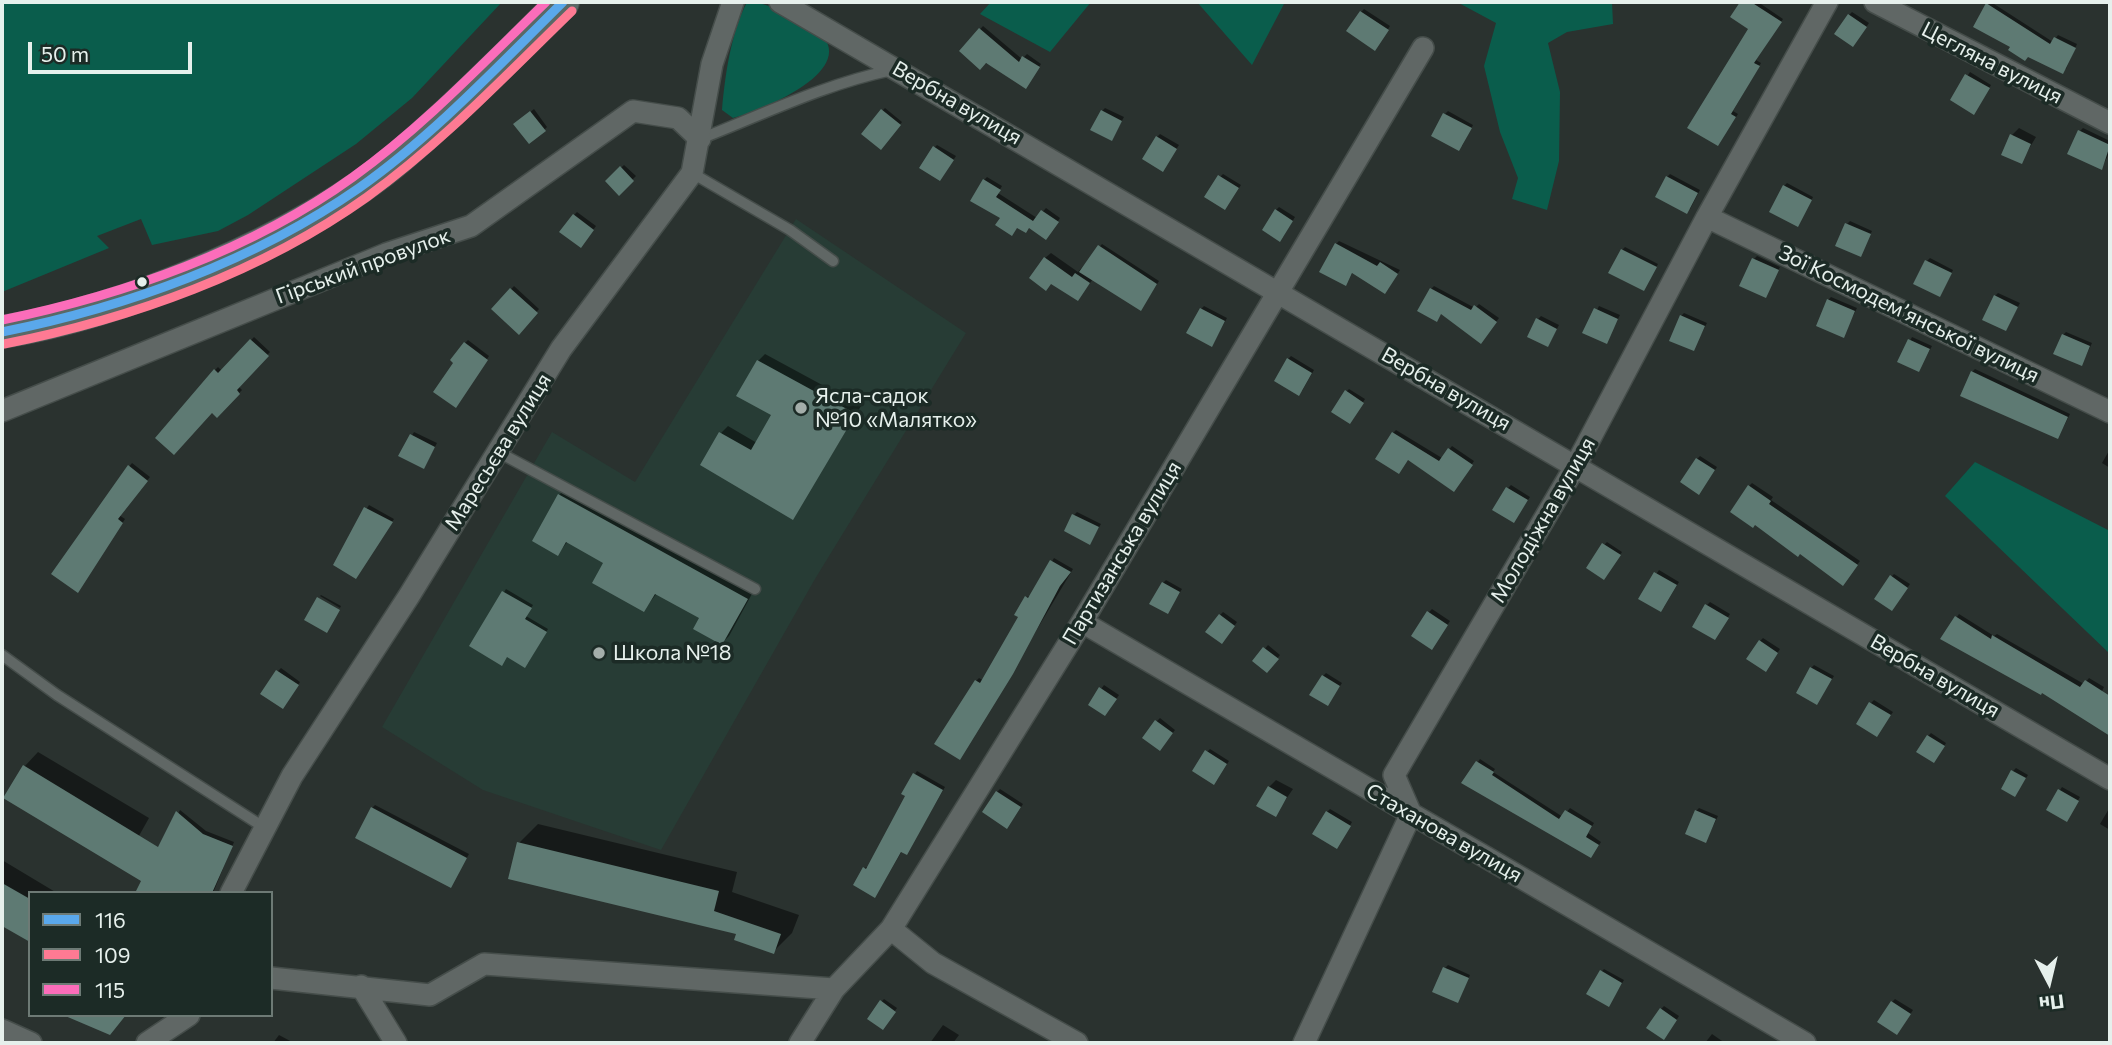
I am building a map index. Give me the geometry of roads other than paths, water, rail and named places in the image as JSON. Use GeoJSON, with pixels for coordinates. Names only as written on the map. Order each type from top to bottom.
{"type":"FeatureCollection","features":[{"type":"Feature","properties":{"kind":"main road"},"geometry":{"type":"LineString","coordinates":[[2,332],[76,315],[199,272],[324,209],[396,160],[563,2]]}},
{"type":"Feature","properties":{"kind":"street","name":"Маресьєва вулиця"},"geometry":{"type":"LineString","coordinates":[[232,891],[292,776],[561,349],[692,173],[712,64],[733,2]]}},
{"type":"Feature","properties":{"kind":"street","name":"Вербна вулиця"},"geometry":{"type":"LineString","coordinates":[[780,2],[1278,290],[2110,779]]}},
{"type":"Feature","properties":{"kind":"street","name":"Молодіжна вулиця"},"geometry":{"type":"LineString","coordinates":[[1411,814],[1394,775],[1576,465],[1707,216],[1827,2]]}},
{"type":"Feature","properties":{"kind":"street","name":"Цегляна вулиця"},"geometry":{"type":"LineString","coordinates":[[1875,2],[2110,123]]}},
{"type":"Feature","properties":{"kind":"street","name":"Партизанська вулиця"},"geometry":{"type":"LineString","coordinates":[[800,1043],[834,989],[891,929],[1082,622],[1423,48]]}},
{"type":"Feature","properties":{"kind":"street","name":"Гірський провулок"},"geometry":{"type":"LineString","coordinates":[[2,411],[386,254],[471,226],[633,111],[678,118],[700,139]]}},
{"type":"Feature","properties":{"kind":"street","name":"Зої Космодем’янської вулиця"},"geometry":{"type":"LineString","coordinates":[[1707,216],[2110,412]]}},
{"type":"Feature","properties":{"kind":"street","name":"Стаханова вулиця"},"geometry":{"type":"LineString","coordinates":[[1082,622],[1805,1043]]}},
{"type":"Feature","properties":{"kind":"street"},"geometry":{"type":"LineString","coordinates":[[1304,1043],[1411,814]]}},
{"type":"Feature","properties":{"kind":"street"},"geometry":{"type":"LineString","coordinates":[[891,929],[933,963],[1077,1043]]}},
{"type":"Feature","properties":{"kind":"street"},"geometry":{"type":"LineString","coordinates":[[273,978],[430,995],[484,964],[834,989]]}},
{"type":"Feature","properties":{"kind":"street"},"geometry":{"type":"LineString","coordinates":[[361,986],[396,1043]]}},
{"type":"Feature","properties":{"kind":"street"},"geometry":{"type":"LineString","coordinates":[[161,1030],[185,1017]]}},
{"type":"Feature","properties":{"kind":"street"},"geometry":{"type":"LineString","coordinates":[[2,1030],[32,1043]]}},
{"type":"Feature","properties":{"kind":"lane"},"geometry":{"type":"LineString","coordinates":[[700,139],[744,124],[821,89],[899,69]]}},
{"type":"Feature","properties":{"kind":"lane"},"geometry":{"type":"LineString","coordinates":[[692,173],[790,229],[833,261]]}},
{"type":"Feature","properties":{"kind":"lane"},"geometry":{"type":"LineString","coordinates":[[498,452],[755,589]]}},
{"type":"Feature","properties":{"kind":"lane"},"geometry":{"type":"LineString","coordinates":[[2,655],[57,695],[265,828]]}},
{"type":"Feature","properties":{"kind":"place","name":"Ясла-садок №10 «Малятко»"},"geometry":{"type":"Point","coordinates":[801,408]}},
{"type":"Feature","properties":{"kind":"place","name":"Школа №18"},"geometry":{"type":"Point","coordinates":[599,653]}}]}
